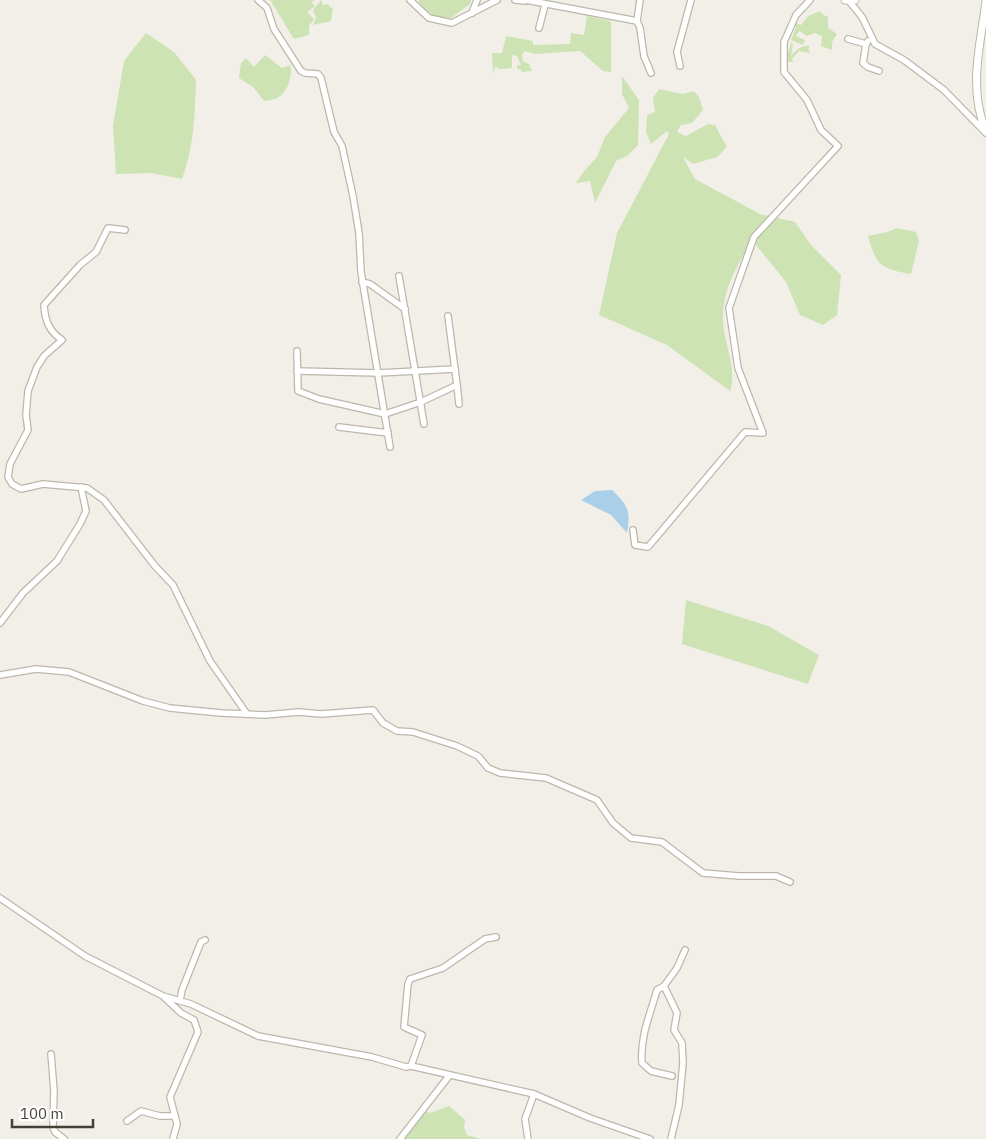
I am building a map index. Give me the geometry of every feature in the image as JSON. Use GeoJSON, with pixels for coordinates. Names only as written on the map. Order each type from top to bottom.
{"type":"FeatureCollection","features":[{"type":"Feature","properties":{"kind":"street"},"geometry":{"type":"LineString","coordinates":[[258,0],[266,8],[274,29],[301,71],[318,74],[321,78],[334,132],[342,146],[358,233],[362,282],[390,447]]}},
{"type":"Feature","properties":{"kind":"street"},"geometry":{"type":"LineString","coordinates":[[472,13],[477,0]]}},
{"type":"Feature","properties":{"kind":"street"},"geometry":{"type":"LineString","coordinates":[[413,1],[429,18],[452,23],[497,0]]}},
{"type":"Feature","properties":{"kind":"street"},"geometry":{"type":"LineString","coordinates":[[515,0],[637,21]]}},
{"type":"Feature","properties":{"kind":"street"},"geometry":{"type":"LineString","coordinates":[[640,0],[637,21],[640,28],[643,50],[651,73]]}},
{"type":"Feature","properties":{"kind":"street"},"geometry":{"type":"LineString","coordinates":[[680,66],[678,52],[691,0]]}},
{"type":"Feature","properties":{"kind":"street"},"geometry":{"type":"LineString","coordinates":[[633,530],[635,545],[648,547],[745,432],[763,433],[738,368],[729,308],[754,237],[838,146],[822,130],[807,100],[784,72],[784,42],[796,15],[810,0]]}},
{"type":"Feature","properties":{"kind":"street"},"geometry":{"type":"LineString","coordinates":[[850,0],[862,17],[875,44],[904,60],[944,90],[986,133]]}},
{"type":"Feature","properties":{"kind":"street"},"geometry":{"type":"LineString","coordinates":[[986,1],[975,86],[977,104],[986,133]]}},
{"type":"Feature","properties":{"kind":"street"},"geometry":{"type":"LineString","coordinates":[[539,28],[545,6]]}},
{"type":"Feature","properties":{"kind":"street"},"geometry":{"type":"LineString","coordinates":[[872,37],[866,44],[863,62],[868,67],[879,71]]}},
{"type":"Feature","properties":{"kind":"street"},"geometry":{"type":"LineString","coordinates":[[848,39],[866,44]]}},
{"type":"Feature","properties":{"kind":"street"},"geometry":{"type":"LineString","coordinates":[[125,230],[108,228],[96,252],[80,265],[44,305],[45,316],[51,332],[62,340],[44,356],[28,391],[26,415],[28,430],[10,464],[8,477],[12,484],[21,488],[43,484],[81,487],[86,488],[104,500],[155,566],[173,585],[184,602],[210,661],[247,714]]}},
{"type":"Feature","properties":{"kind":"street"},"geometry":{"type":"LineString","coordinates":[[400,276],[424,424]]}},
{"type":"Feature","properties":{"kind":"street"},"geometry":{"type":"LineString","coordinates":[[362,282],[370,284],[405,309]]}},
{"type":"Feature","properties":{"kind":"street"},"geometry":{"type":"LineString","coordinates":[[448,316],[459,404]]}},
{"type":"Feature","properties":{"kind":"street"},"geometry":{"type":"LineString","coordinates":[[298,351],[298,391],[320,399],[385,414],[421,402],[456,385]]}},
{"type":"Feature","properties":{"kind":"street"},"geometry":{"type":"LineString","coordinates":[[297,371],[378,373],[455,369]]}},
{"type":"Feature","properties":{"kind":"street"},"geometry":{"type":"LineString","coordinates":[[339,427],[388,433]]}},
{"type":"Feature","properties":{"kind":"street"},"geometry":{"type":"LineString","coordinates":[[0,623],[23,593],[57,561],[80,524],[86,511],[81,487]]}},
{"type":"Feature","properties":{"kind":"street"},"geometry":{"type":"LineString","coordinates":[[0,675],[36,668],[69,672],[143,700],[170,708],[279,715],[299,712],[321,714],[372,710],[383,724],[397,731],[413,732],[456,746],[478,756],[488,768],[500,773],[546,778],[597,800],[613,823],[631,838],[662,842],[704,873],[739,876],[776,876],[790,882]]}},
{"type":"Feature","properties":{"kind":"street"},"geometry":{"type":"LineString","coordinates":[[0,898],[85,956],[163,996],[180,1000],[222,1017],[258,1036],[372,1057],[406,1068],[411,1066],[534,1094],[590,1118],[650,1139]]}},
{"type":"Feature","properties":{"kind":"street"},"geometry":{"type":"LineString","coordinates":[[411,1066],[422,1035],[404,1027],[410,980],[443,968],[485,939],[496,937]]}},
{"type":"Feature","properties":{"kind":"street"},"geometry":{"type":"LineString","coordinates":[[180,1000],[200,942],[205,940]]}},
{"type":"Feature","properties":{"kind":"street"},"geometry":{"type":"LineString","coordinates":[[672,1076],[651,1071],[642,1063],[640,1045],[657,990],[664,986],[677,968],[685,950]]}},
{"type":"Feature","properties":{"kind":"street"},"geometry":{"type":"LineString","coordinates":[[664,986],[677,1013],[674,1030],[682,1043],[683,1063],[679,1105],[672,1139]]}},
{"type":"Feature","properties":{"kind":"street"},"geometry":{"type":"LineString","coordinates":[[163,996],[181,1013],[194,1020],[198,1026],[198,1032],[170,1097],[177,1124],[173,1139]]}},
{"type":"Feature","properties":{"kind":"street"},"geometry":{"type":"LineString","coordinates":[[50,1054],[54,1091],[53,1127],[55,1132],[64,1139]]}},
{"type":"Feature","properties":{"kind":"street"},"geometry":{"type":"LineString","coordinates":[[400,1139],[449,1076]]}},
{"type":"Feature","properties":{"kind":"street"},"geometry":{"type":"LineString","coordinates":[[528,1139],[525,1119],[534,1094]]}},
{"type":"Feature","properties":{"kind":"street"},"geometry":{"type":"LineString","coordinates":[[127,1121],[142,1111],[160,1116],[175,1116]]}},
{"type":"Feature","properties":{"kind":"green space"},"geometry":{"type":"Polygon","coordinates":[[[270,0],[315,0],[311,2],[315,6],[307,12],[314,19],[309,26],[309,35],[294,39],[270,0]]]}},
{"type":"Feature","properties":{"kind":"green space"},"geometry":{"type":"Polygon","coordinates":[[[321,0],[323,5],[328,4],[331,8],[333,6],[331,21],[313,25],[316,18],[313,10],[321,0]]]}},
{"type":"Feature","properties":{"kind":"green space"},"geometry":{"type":"Polygon","coordinates":[[[419,0],[471,0],[470,4],[451,18],[435,17],[419,3],[419,0]]]}},
{"type":"Feature","properties":{"kind":"green space"},"geometry":{"type":"Polygon","coordinates":[[[820,11],[828,17],[828,28],[837,34],[832,42],[832,50],[821,46],[822,36],[815,33],[807,36],[799,31],[796,36],[805,40],[803,45],[791,40],[796,27],[793,24],[794,22],[801,25],[808,16],[820,11]]]}},
{"type":"Feature","properties":{"kind":"green space"},"geometry":{"type":"Polygon","coordinates":[[[587,16],[611,21],[611,72],[603,71],[580,51],[535,54],[525,51],[522,55],[523,61],[529,64],[532,71],[521,72],[522,70],[517,69],[517,65],[521,65],[517,56],[512,55],[512,68],[499,69],[496,66],[493,73],[492,53],[502,53],[506,36],[533,41],[533,45],[570,44],[571,33],[584,35],[587,16]]]}},
{"type":"Feature","properties":{"kind":"green space"},"geometry":{"type":"Polygon","coordinates":[[[146,33],[174,52],[196,80],[191,142],[182,179],[151,173],[116,174],[113,126],[124,61],[146,33]]]}},
{"type":"Feature","properties":{"kind":"green space"},"geometry":{"type":"Polygon","coordinates":[[[791,42],[793,44],[791,56],[804,46],[810,46],[808,49],[811,53],[799,51],[792,59],[793,62],[786,62],[791,42]]]}},
{"type":"Feature","properties":{"kind":"green space"},"geometry":{"type":"Polygon","coordinates":[[[265,55],[282,68],[290,65],[291,73],[287,87],[282,94],[276,99],[264,101],[253,87],[239,78],[241,63],[246,58],[254,67],[265,55]]]}},
{"type":"Feature","properties":{"kind":"green space"},"geometry":{"type":"Polygon","coordinates":[[[622,76],[639,100],[638,145],[627,156],[616,161],[595,203],[590,181],[576,183],[597,157],[605,137],[629,108],[622,94],[622,76]]]}},
{"type":"Feature","properties":{"kind":"green space"},"geometry":{"type":"Polygon","coordinates":[[[659,89],[683,94],[694,91],[699,97],[703,110],[692,123],[681,125],[677,132],[686,136],[708,124],[715,125],[727,147],[717,157],[693,164],[683,157],[695,179],[760,214],[795,222],[811,245],[841,275],[837,315],[823,325],[800,315],[786,282],[752,240],[732,278],[725,297],[723,319],[732,373],[730,391],[667,345],[599,315],[617,233],[669,134],[667,131],[651,144],[646,132],[647,115],[655,112],[653,98],[659,89]]]}},
{"type":"Feature","properties":{"kind":"green space"},"geometry":{"type":"Polygon","coordinates":[[[897,228],[916,232],[919,241],[911,274],[893,270],[881,264],[871,246],[868,236],[897,228]]]}},
{"type":"Feature","properties":{"kind":"green space"},"geometry":{"type":"Polygon","coordinates":[[[686,600],[768,626],[819,655],[808,684],[682,644],[686,600]]]}},
{"type":"Feature","properties":{"kind":"green space"},"geometry":{"type":"Polygon","coordinates":[[[449,1106],[465,1120],[464,1127],[467,1135],[481,1139],[402,1139],[425,1111],[430,1113],[449,1106]]]}},
{"type":"Feature","properties":{"kind":"water"},"geometry":{"type":"Polygon","coordinates":[[[612,490],[622,500],[627,509],[629,520],[627,533],[611,515],[581,500],[595,491],[612,490]]]}}]}
